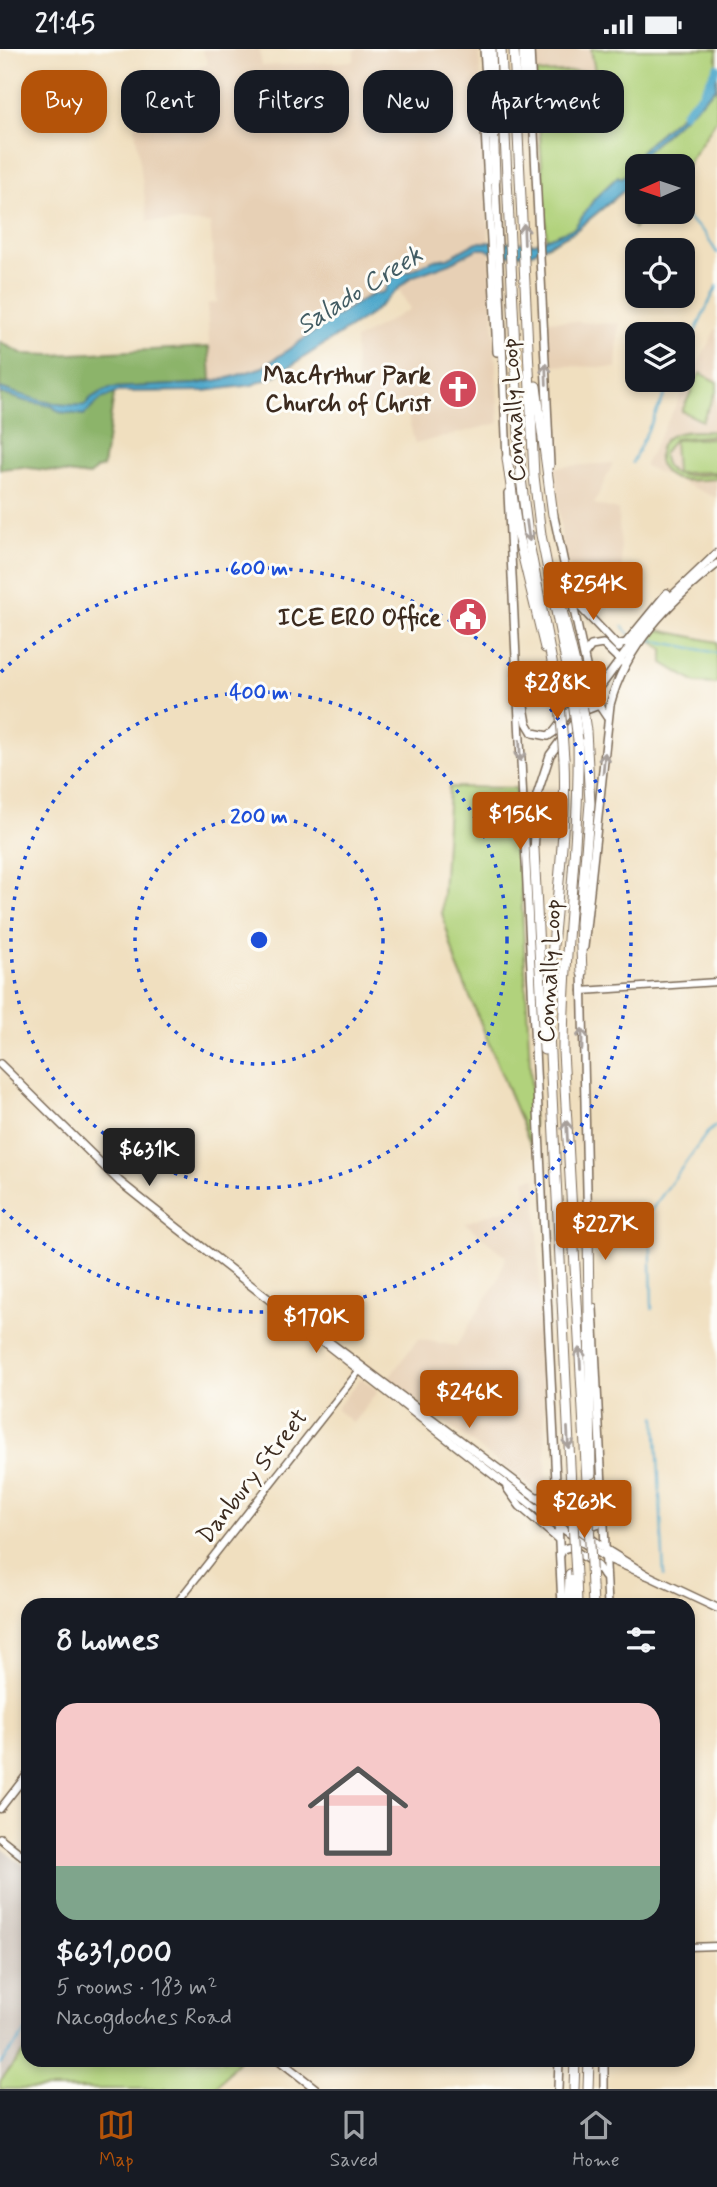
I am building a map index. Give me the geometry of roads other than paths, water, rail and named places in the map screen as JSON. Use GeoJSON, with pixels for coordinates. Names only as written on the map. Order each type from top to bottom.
{"type":"FeatureCollection","features":[{"type":"Feature","properties":{"kind":"highway"},"geometry":{"type":"LineString","coordinates":[[491,49],[495,180]]}},
{"type":"Feature","properties":{"kind":"highway","name":"Connally Loop"},"geometry":{"type":"LineString","coordinates":[[501,49],[523,500],[560,703],[564,759],[564,835],[548,995],[552,1128],[576,1598]]}},
{"type":"Feature","properties":{"kind":"highway","name":"Connally Loop"},"geometry":{"type":"LineString","coordinates":[[514,49],[534,475],[578,740],[580,793],[563,997],[563,1051],[593,1598]]}},
{"type":"Feature","properties":{"kind":"highway"},"geometry":{"type":"LineString","coordinates":[[520,137],[525,118],[524,49]]}},
{"type":"Feature","properties":{"kind":"highway"},"geometry":{"type":"LineString","coordinates":[[529,341],[553,516]]}},
{"type":"Feature","properties":{"kind":"highway"},"geometry":{"type":"LineString","coordinates":[[507,458],[523,563],[560,703]]}},
{"type":"Feature","properties":{"kind":"highway"},"geometry":{"type":"LineString","coordinates":[[548,566],[569,632],[586,731],[590,803],[580,923],[582,973]]}},
{"type":"Feature","properties":{"kind":"highway"},"geometry":{"type":"LineString","coordinates":[[534,849],[539,986],[552,1128]]}},
{"type":"Feature","properties":{"kind":"highway"},"geometry":{"type":"LineString","coordinates":[[588,1230],[593,1434],[588,1500]]}},
{"type":"Feature","properties":{"kind":"highway"},"geometry":{"type":"LineString","coordinates":[[570,1598],[573,1574]]}},
{"type":"Feature","properties":{"kind":"highway"},"geometry":{"type":"LineString","coordinates":[[574,2089],[575,2067]]}},
{"type":"Feature","properties":{"kind":"highway"},"geometry":{"type":"LineString","coordinates":[[588,2089],[589,2067]]}},
{"type":"Feature","properties":{"kind":"main road"},"geometry":{"type":"LineString","coordinates":[[484,49],[485,70]]}},
{"type":"Feature","properties":{"kind":"main road"},"geometry":{"type":"LineString","coordinates":[[516,658],[527,723],[534,733],[548,736],[554,732],[587,686],[585,654],[553,516],[530,49]]}},
{"type":"Feature","properties":{"kind":"main road"},"geometry":{"type":"LineString","coordinates":[[486,133],[507,458],[562,1598]]}},
{"type":"Feature","properties":{"kind":"main road"},"geometry":{"type":"LineString","coordinates":[[490,133],[496,193],[497,297]]}},
{"type":"Feature","properties":{"kind":"main road"},"geometry":{"type":"LineString","coordinates":[[617,645],[626,643],[659,600],[717,553]]}},
{"type":"Feature","properties":{"kind":"main road"},"geometry":{"type":"LineString","coordinates":[[529,958],[537,795],[550,755],[580,713],[658,619],[717,563]]}},
{"type":"Feature","properties":{"kind":"main road"},"geometry":{"type":"LineString","coordinates":[[608,1598],[588,1230],[582,973],[613,693],[624,659],[682,583]]}},
{"type":"Feature","properties":{"kind":"main road"},"geometry":{"type":"LineString","coordinates":[[572,597],[617,645],[624,659]]}},
{"type":"Feature","properties":{"kind":"main road"},"geometry":{"type":"LineString","coordinates":[[585,654],[591,646],[603,644],[624,659]]}},
{"type":"Feature","properties":{"kind":"main road"},"geometry":{"type":"LineString","coordinates":[[580,713],[599,705],[608,721]]}},
{"type":"Feature","properties":{"kind":"main road"},"geometry":{"type":"LineString","coordinates":[[0,1064],[120,1182],[359,1371],[559,1526],[606,1558],[627,1569],[647,1575]]}},
{"type":"Feature","properties":{"kind":"main road"},"geometry":{"type":"LineString","coordinates":[[293,1317],[323,1335],[606,1549],[647,1575],[717,1608]]}},
{"type":"Feature","properties":{"kind":"main road"},"geometry":{"type":"LineString","coordinates":[[503,1483],[520,1506],[554,1532],[559,1542]]}},
{"type":"Feature","properties":{"kind":"main road"},"geometry":{"type":"LineString","coordinates":[[535,1497],[547,1497],[557,1490]]}},
{"type":"Feature","properties":{"kind":"main road"},"geometry":{"type":"LineString","coordinates":[[557,1490],[566,1509],[591,1526],[604,1518]]}},
{"type":"Feature","properties":{"kind":"main road"},"geometry":{"type":"LineString","coordinates":[[559,1557],[563,1549],[570,1547],[597,1566],[607,1581]]}},
{"type":"Feature","properties":{"kind":"main road"},"geometry":{"type":"LineString","coordinates":[[607,1581],[615,1571],[627,1569]]}},
{"type":"Feature","properties":{"kind":"main road"},"geometry":{"type":"LineString","coordinates":[[0,1838],[21,1854]]}},
{"type":"Feature","properties":{"kind":"main road"},"geometry":{"type":"LineString","coordinates":[[288,2067],[316,2089]]}},
{"type":"Feature","properties":{"kind":"main road"},"geometry":{"type":"LineString","coordinates":[[558,2089],[559,2067]]}},
{"type":"Feature","properties":{"kind":"main road"},"geometry":{"type":"LineString","coordinates":[[604,2067],[604,2089]]}},
{"type":"Feature","properties":{"kind":"street"},"geometry":{"type":"LineString","coordinates":[[582,991],[717,982]]}},
{"type":"Feature","properties":{"kind":"street","name":"Danbury Street"},"geometry":{"type":"LineString","coordinates":[[181,1598],[359,1371]]}},
{"type":"Feature","properties":{"kind":"street"},"geometry":{"type":"LineString","coordinates":[[0,1808],[21,1782]]}},
{"type":"Feature","properties":{"kind":"street"},"geometry":{"type":"LineString","coordinates":[[695,1947],[717,1946]]}},
{"type":"Feature","properties":{"kind":"water"},"geometry":{"type":"Polygon","coordinates":[[[717,72],[716,88],[643,154],[639,154],[691,106],[710,85],[717,72]]]}},
{"type":"Feature","properties":{"kind":"water"},"geometry":{"type":"Polygon","coordinates":[[[625,175],[625,190],[575,231],[532,253],[498,256],[486,249],[477,249],[450,263],[411,277],[371,314],[275,376],[252,385],[204,391],[118,392],[101,399],[84,415],[59,412],[52,406],[0,393],[0,388],[52,403],[85,405],[92,397],[110,388],[196,384],[229,378],[263,367],[350,307],[371,295],[384,292],[391,279],[434,260],[448,258],[477,242],[535,243],[574,228],[595,198],[618,176],[621,178],[625,175]]]}},
{"type":"Feature","properties":{"kind":"waterway","name":"Salado Creek"},"geometry":{"type":"LineString","coordinates":[[684,113],[703,93],[717,68]]}},
{"type":"Feature","properties":{"kind":"waterway"},"geometry":{"type":"LineString","coordinates":[[694,224],[704,232],[717,253]]}},
{"type":"Feature","properties":{"kind":"waterway"},"geometry":{"type":"LineString","coordinates":[[695,332],[717,286]]}},
{"type":"Feature","properties":{"kind":"waterway"},"geometry":{"type":"LineString","coordinates":[[632,463],[666,392]]}},
{"type":"Feature","properties":{"kind":"waterway"},"geometry":{"type":"LineString","coordinates":[[618,594],[620,606]]}},
{"type":"Feature","properties":{"kind":"waterway"},"geometry":{"type":"LineString","coordinates":[[623,626],[629,634]]}},
{"type":"Feature","properties":{"kind":"waterway"},"geometry":{"type":"LineString","coordinates":[[646,639],[717,653]]}},
{"type":"Feature","properties":{"kind":"waterway"},"geometry":{"type":"LineString","coordinates":[[652,1309],[650,1212],[707,1133],[717,1125]]}},
{"type":"Feature","properties":{"kind":"waterway"},"geometry":{"type":"LineString","coordinates":[[656,1416],[664,1576]]}},
{"type":"Feature","properties":{"kind":"waterway"},"geometry":{"type":"LineString","coordinates":[[0,2064],[21,2038]]}},
{"type":"Feature","properties":{"kind":"place","name":"MacArthur Park Church of Christ"},"geometry":{"type":"Point","coordinates":[458,389]}},
{"type":"Feature","properties":{"kind":"place","name":"ICE ERO Office"},"geometry":{"type":"Point","coordinates":[468,617]}}]}
